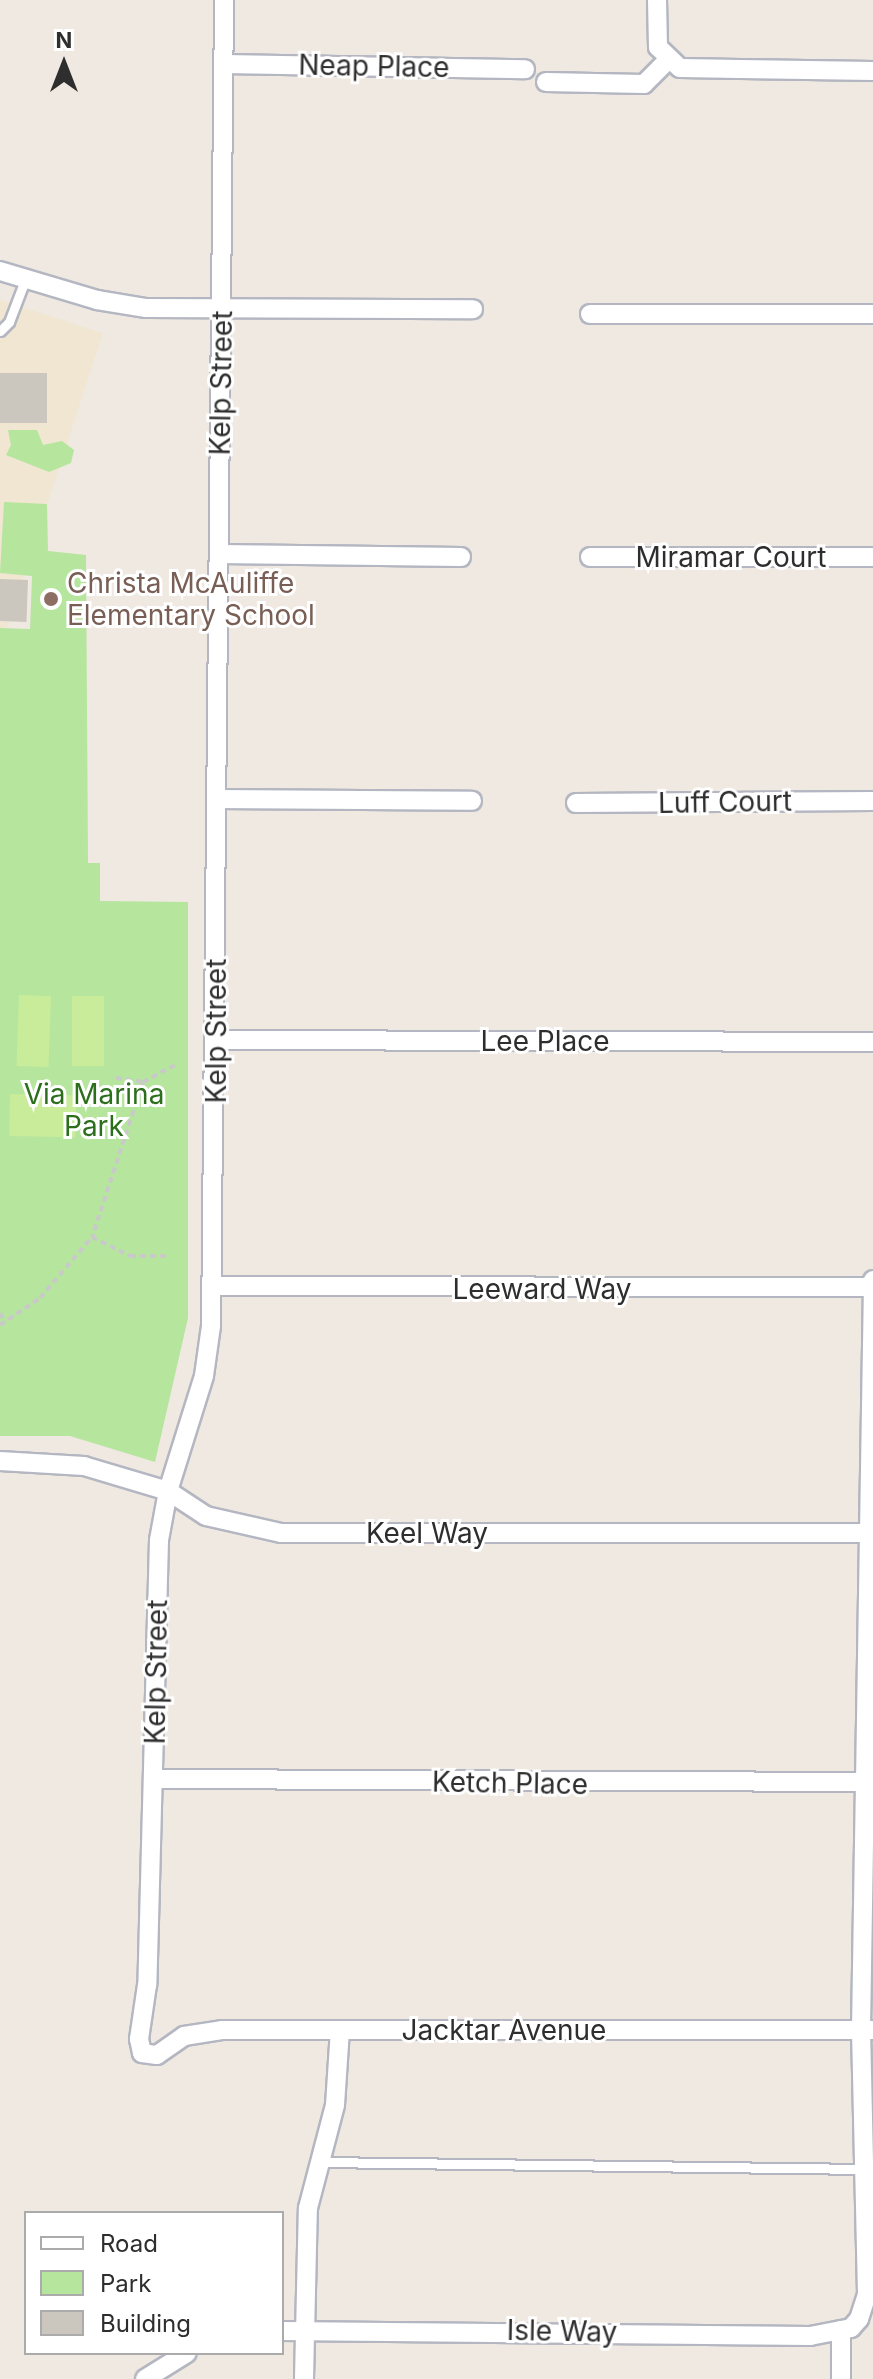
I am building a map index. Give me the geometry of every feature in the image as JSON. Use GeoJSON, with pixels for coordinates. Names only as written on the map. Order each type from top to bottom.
{"type":"FeatureCollection","features":[{"type":"Feature","properties":{"kind":"street","name":"Kelp Street"},"geometry":{"type":"LineString","coordinates":[[142,2053],[139,2039],[147,1995],[155,1779],[157,1563],[168,1491],[204,1376],[212,1286],[224,0]]}},
{"type":"Feature","properties":{"kind":"street"},"geometry":{"type":"LineString","coordinates":[[657,0],[654,29],[668,60],[680,68],[873,71]]}},
{"type":"Feature","properties":{"kind":"street"},"geometry":{"type":"LineString","coordinates":[[546,82],[644,84],[668,60]]}},
{"type":"Feature","properties":{"kind":"street","name":"Neap Place"},"geometry":{"type":"LineString","coordinates":[[224,64],[525,69]]}},
{"type":"Feature","properties":{"kind":"street"},"geometry":{"type":"LineString","coordinates":[[0,271],[97,300],[221,310],[473,309]]}},
{"type":"Feature","properties":{"kind":"street"},"geometry":{"type":"LineString","coordinates":[[590,314],[873,314]]}},
{"type":"Feature","properties":{"kind":"street"},"geometry":{"type":"LineString","coordinates":[[219,554],[461,557]]}},
{"type":"Feature","properties":{"kind":"street","name":"Miramar Court"},"geometry":{"type":"LineString","coordinates":[[590,557],[873,557]]}},
{"type":"Feature","properties":{"kind":"street"},"geometry":{"type":"LineString","coordinates":[[216,799],[472,801]]}},
{"type":"Feature","properties":{"kind":"street","name":"Luff Court"},"geometry":{"type":"LineString","coordinates":[[576,803],[873,801]]}},
{"type":"Feature","properties":{"kind":"street","name":"Lee Place"},"geometry":{"type":"LineString","coordinates":[[216,1040],[873,1042]]}},
{"type":"Feature","properties":{"kind":"street"},"geometry":{"type":"LineString","coordinates":[[841,2379],[841,2330],[859,2319],[867,2294],[865,1782],[873,1280]]}},
{"type":"Feature","properties":{"kind":"street","name":"Leeward Way"},"geometry":{"type":"LineString","coordinates":[[212,1286],[873,1287]]}},
{"type":"Feature","properties":{"kind":"street","name":"Keel Way"},"geometry":{"type":"LineString","coordinates":[[0,1461],[84,1466],[168,1491],[206,1516],[281,1533],[867,1533]]}},
{"type":"Feature","properties":{"kind":"street","name":"Ketch Place"},"geometry":{"type":"LineString","coordinates":[[155,1779],[865,1782]]}},
{"type":"Feature","properties":{"kind":"street"},"geometry":{"type":"LineString","coordinates":[[304,2379],[305,2245],[318,2162],[335,2105],[340,2030]]}},
{"type":"Feature","properties":{"kind":"street","name":"Jacktar Avenue"},"geometry":{"type":"LineString","coordinates":[[142,2053],[157,2055],[199,2031],[867,2030]]}},
{"type":"Feature","properties":{"kind":"street","name":"Isle Way"},"geometry":{"type":"LineString","coordinates":[[284,2331],[810,2336],[841,2330]]}},
{"type":"Feature","properties":{"kind":"street"},"geometry":{"type":"LineString","coordinates":[[145,2379],[184,2355]]}},
{"type":"Feature","properties":{"kind":"lane"},"geometry":{"type":"LineString","coordinates":[[1,331],[25,280]]}},
{"type":"Feature","properties":{"kind":"lane"},"geometry":{"type":"LineString","coordinates":[[318,2162],[867,2169]]}},
{"type":"Feature","properties":{"kind":"path"},"geometry":{"type":"LineString","coordinates":[[116,1078],[143,1082],[178,1063]]}},
{"type":"Feature","properties":{"kind":"path"},"geometry":{"type":"LineString","coordinates":[[0,1313],[3,1323],[40,1298],[92,1237],[101,1222],[143,1082]]}},
{"type":"Feature","properties":{"kind":"path"},"geometry":{"type":"LineString","coordinates":[[92,1237],[130,1256],[168,1256]]}},
{"type":"Feature","properties":{"kind":"shaded area"},"geometry":{"type":"Polygon","coordinates":[[[0,300],[103,333],[0,649],[0,300]]]}},
{"type":"Feature","properties":{"kind":"green space"},"geometry":{"type":"Polygon","coordinates":[[[8,430],[37,430],[43,445],[62,441],[74,450],[71,463],[49,472],[6,455],[11,445],[8,430]]]}},
{"type":"Feature","properties":{"kind":"green space","name":"Via Marina Park"},"geometry":{"type":"Polygon","coordinates":[[[4,502],[47,504],[48,551],[86,555],[88,863],[100,863],[100,901],[188,902],[188,1318],[155,1462],[70,1436],[0,1436],[0,628],[30,629],[32,576],[0,573],[4,502]]]}},
{"type":"Feature","properties":{"kind":"green space"},"geometry":{"type":"Polygon","coordinates":[[[19,995],[51,996],[49,1067],[17,1066],[19,995]]]}},
{"type":"Feature","properties":{"kind":"green space"},"geometry":{"type":"Polygon","coordinates":[[[72,996],[104,996],[104,1066],[72,1066],[72,996]]]}},
{"type":"Feature","properties":{"kind":"green space"},"geometry":{"type":"Polygon","coordinates":[[[10,1094],[76,1095],[75,1137],[9,1136],[10,1094]]]}},
{"type":"Feature","properties":{"kind":"building"},"geometry":{"type":"Polygon","coordinates":[[[0,373],[47,373],[47,423],[0,423],[0,373]]]}},
{"type":"Feature","properties":{"kind":"building"},"geometry":{"type":"Polygon","coordinates":[[[0,579],[28,580],[27,622],[0,621],[0,579]]]}},
{"type":"Feature","properties":{"kind":"place","name":"Christa McAuliffe Elementary School"},"geometry":{"type":"Point","coordinates":[51,599]}}]}
